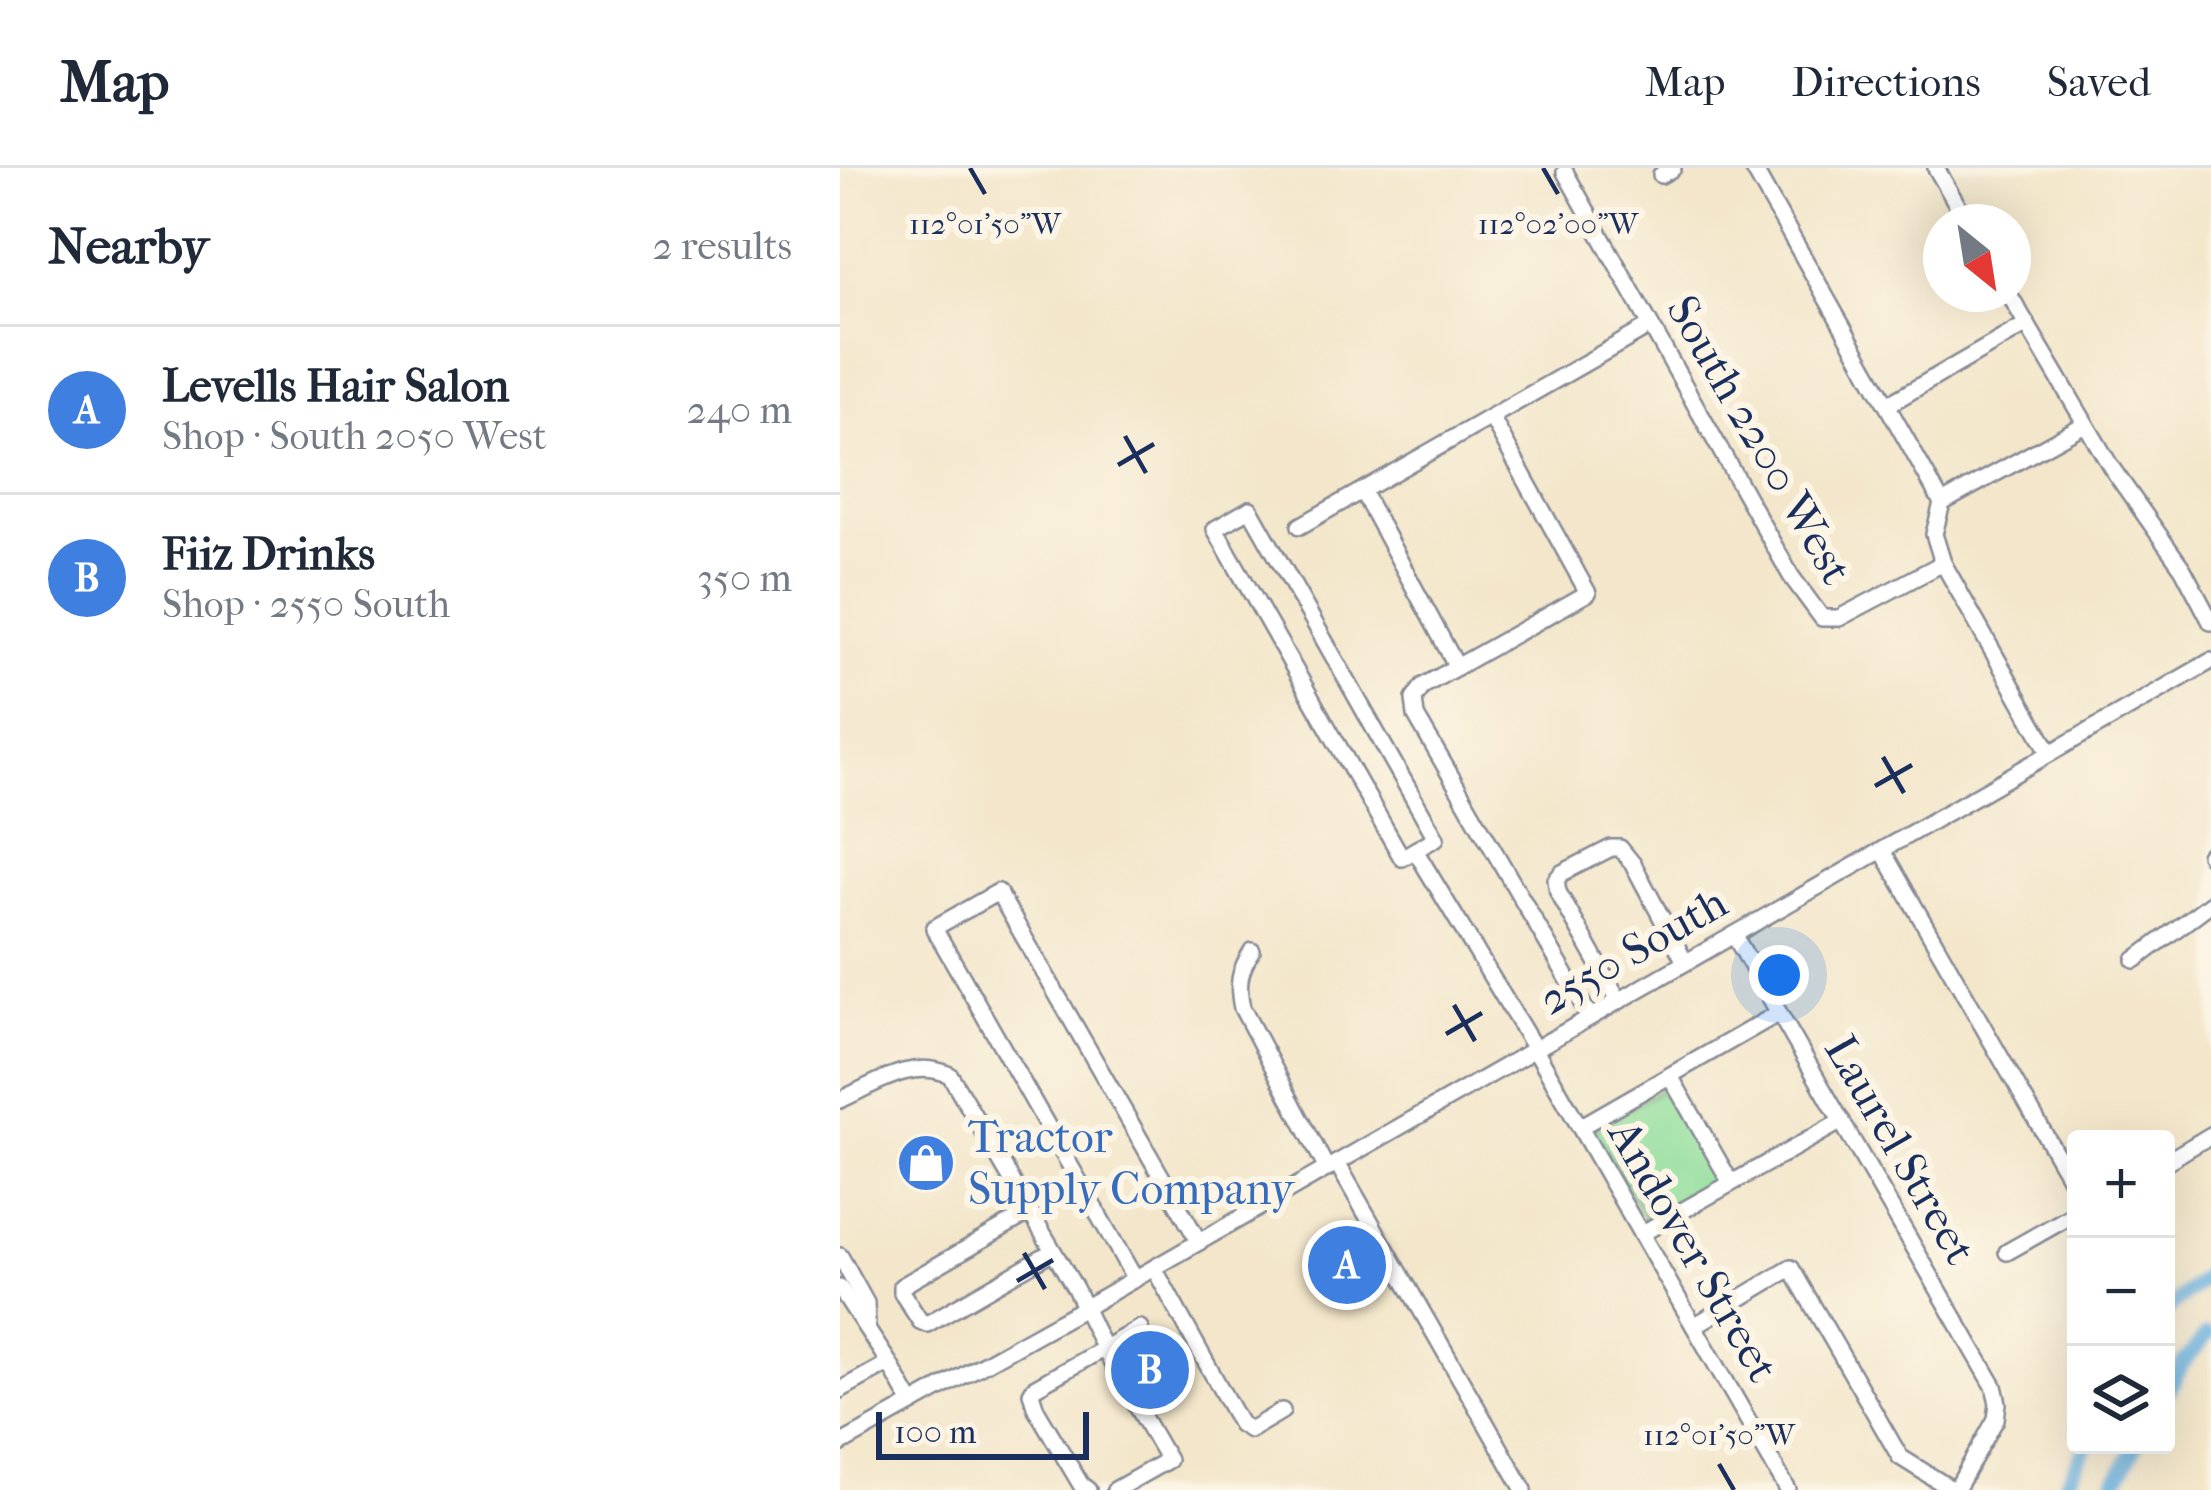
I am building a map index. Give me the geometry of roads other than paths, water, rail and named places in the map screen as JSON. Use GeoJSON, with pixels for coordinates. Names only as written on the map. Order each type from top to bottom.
{"type":"FeatureCollection","features":[{"type":"Feature","properties":{"kind":"street"},"geometry":{"type":"LineString","coordinates":[[1753,168],[1942,503],[1934,534],[1943,563],[2050,753]]}},
{"type":"Feature","properties":{"kind":"street"},"geometry":{"type":"LineString","coordinates":[[1936,168],[1956,204]]}},
{"type":"Feature","properties":{"kind":"street","name":"South 2200 West"},"geometry":{"type":"LineString","coordinates":[[1565,172],[1791,576],[1822,618],[1839,618],[1943,563]]}},
{"type":"Feature","properties":{"kind":"street"},"geometry":{"type":"LineString","coordinates":[[2019,312],[2211,622]]}},
{"type":"Feature","properties":{"kind":"street"},"geometry":{"type":"LineString","coordinates":[[1887,405],[2026,324]]}},
{"type":"Feature","properties":{"kind":"street"},"geometry":{"type":"LineString","coordinates":[[1300,526],[1650,326]]}},
{"type":"Feature","properties":{"kind":"street"},"geometry":{"type":"LineString","coordinates":[[1491,417],[1588,593],[1423,686],[1414,699],[1416,716],[1590,1017]]}},
{"type":"Feature","properties":{"kind":"street"},"geometry":{"type":"LineString","coordinates":[[1942,503],[2085,424]]}},
{"type":"Feature","properties":{"kind":"street"},"geometry":{"type":"LineString","coordinates":[[1362,491],[1457,667]]}},
{"type":"Feature","properties":{"kind":"street","name":"Andover Street"},"geometry":{"type":"LineString","coordinates":[[1250,508],[1436,838],[1415,850],[1402,858],[1215,529],[1250,508]]}},
{"type":"Feature","properties":{"kind":"street","name":"2550 South"},"geometry":{"type":"LineString","coordinates":[[840,1444],[2211,661]]}},
{"type":"Feature","properties":{"kind":"street"},"geometry":{"type":"LineString","coordinates":[[1619,1001],[1558,892],[1556,880],[1562,873],[1620,848],[1685,962]]}},
{"type":"Feature","properties":{"kind":"street","name":"Andover Street"},"geometry":{"type":"LineString","coordinates":[[1415,850],[1535,1048],[1788,1490]]}},
{"type":"Feature","properties":{"kind":"street"},"geometry":{"type":"LineString","coordinates":[[1882,850],[2067,1173]]}},
{"type":"Feature","properties":{"kind":"street"},"geometry":{"type":"LineString","coordinates":[[1135,1279],[934,928],[998,892],[1199,1242]]}},
{"type":"Feature","properties":{"kind":"street"},"geometry":{"type":"LineString","coordinates":[[2134,960],[2211,904]]}},
{"type":"Feature","properties":{"kind":"street","name":"Laurel Street"},"geometry":{"type":"LineString","coordinates":[[1734,935],[1994,1386],[1996,1419],[1954,1490]]}},
{"type":"Feature","properties":{"kind":"street"},"geometry":{"type":"LineString","coordinates":[[1252,951],[1241,968],[1242,1007],[1524,1490]]}},
{"type":"Feature","properties":{"kind":"street"},"geometry":{"type":"LineString","coordinates":[[1580,1127],[1779,1013]]}},
{"type":"Feature","properties":{"kind":"street"},"geometry":{"type":"LineString","coordinates":[[840,1100],[904,1070],[936,1069],[950,1075],[1168,1460],[1115,1490]]}},
{"type":"Feature","properties":{"kind":"street"},"geometry":{"type":"LineString","coordinates":[[1670,1076],[1731,1184]]}},
{"type":"Feature","properties":{"kind":"street"},"geometry":{"type":"LineString","coordinates":[[1641,1234],[1842,1121]]}},
{"type":"Feature","properties":{"kind":"street"},"geometry":{"type":"LineString","coordinates":[[2175,1157],[2211,1135]]}},
{"type":"Feature","properties":{"kind":"street"},"geometry":{"type":"LineString","coordinates":[[1030,1212],[902,1286],[902,1293],[920,1322],[927,1324],[1053,1251]]}},
{"type":"Feature","properties":{"kind":"street"},"geometry":{"type":"LineString","coordinates":[[2007,1252],[2067,1218]]}},
{"type":"Feature","properties":{"kind":"street"},"geometry":{"type":"LineString","coordinates":[[840,1256],[866,1303],[867,1329]]}},
{"type":"Feature","properties":{"kind":"street"},"geometry":{"type":"LineString","coordinates":[[1154,1268],[1240,1424],[1250,1430],[1282,1411]]}},
{"type":"Feature","properties":{"kind":"street"},"geometry":{"type":"LineString","coordinates":[[1694,1326],[1791,1268],[1900,1457],[1954,1490]]}},
{"type":"Feature","properties":{"kind":"street"},"geometry":{"type":"LineString","coordinates":[[840,1288],[912,1404]]}},
{"type":"Feature","properties":{"kind":"street"},"geometry":{"type":"LineString","coordinates":[[1088,1490],[1036,1409],[1031,1393],[1140,1328]]}},
{"type":"Feature","properties":{"kind":"street"},"geometry":{"type":"LineString","coordinates":[[840,1390],[889,1363]]}},
{"type":"Feature","properties":{"kind":"waterway"},"geometry":{"type":"LineString","coordinates":[[2175,1303],[2211,1272]]}},
{"type":"Feature","properties":{"kind":"waterway"},"geometry":{"type":"LineString","coordinates":[[2175,1377],[2207,1335]]}},
{"type":"Feature","properties":{"kind":"waterway"},"geometry":{"type":"LineString","coordinates":[[2063,1490],[2082,1454]]}},
{"type":"Feature","properties":{"kind":"waterway"},"geometry":{"type":"LineString","coordinates":[[2111,1490],[2131,1454]]}},
{"type":"Feature","properties":{"kind":"place","name":"Tractor Supply Company"},"geometry":{"type":"Point","coordinates":[926,1163]}},
{"type":"Feature","properties":{"kind":"place","name":"Levells Hair Salon"},"geometry":{"type":"Point","coordinates":[1347,1265]}},
{"type":"Feature","properties":{"kind":"place","name":"Fiiz Drinks"},"geometry":{"type":"Point","coordinates":[1150,1370]}}]}
